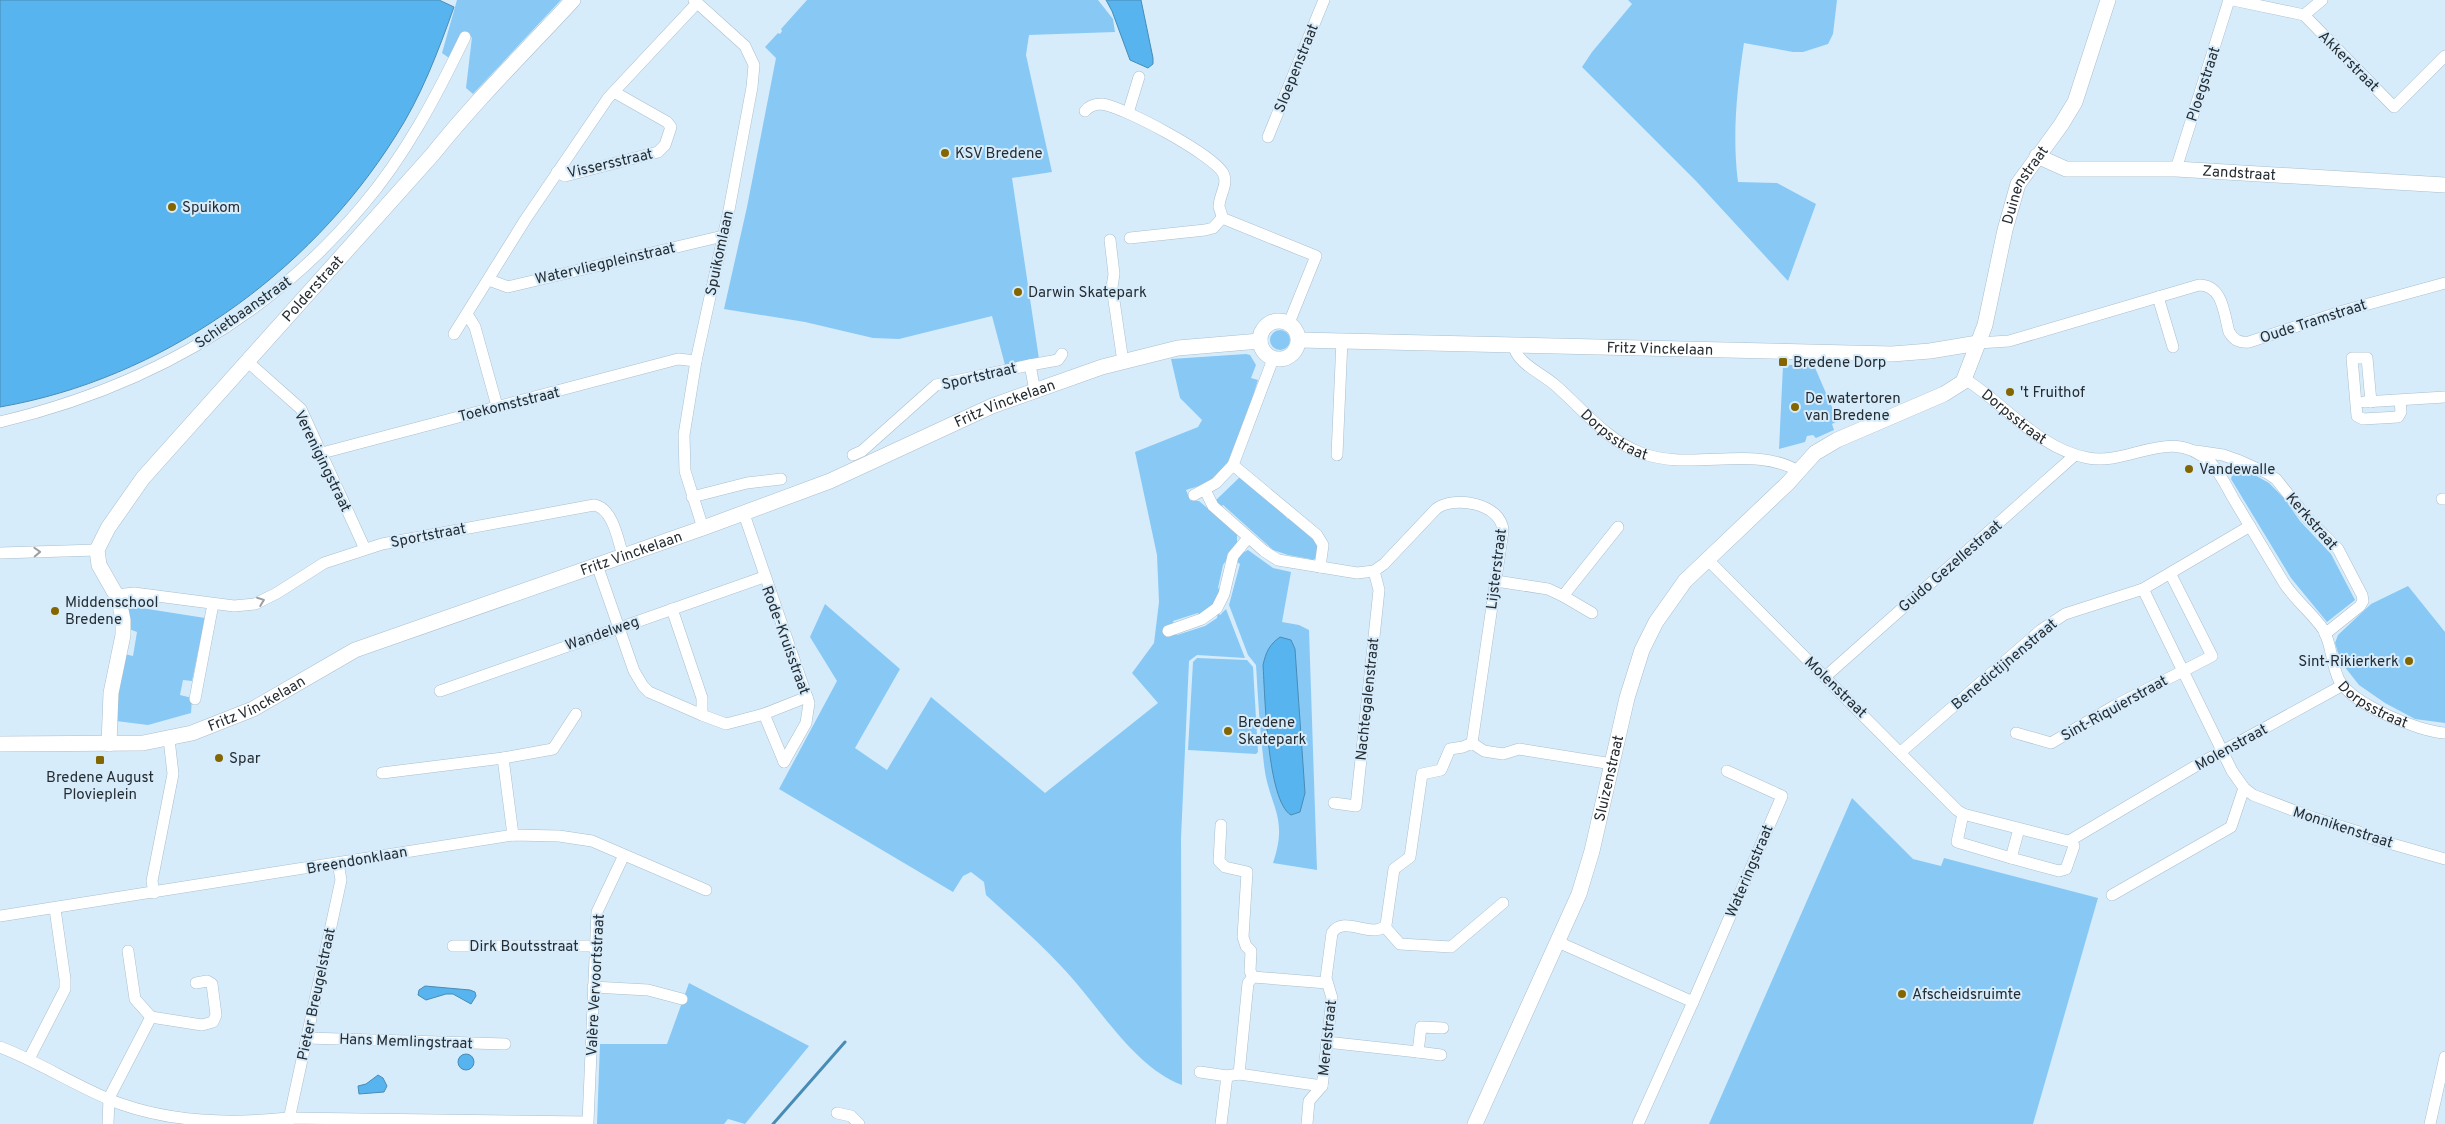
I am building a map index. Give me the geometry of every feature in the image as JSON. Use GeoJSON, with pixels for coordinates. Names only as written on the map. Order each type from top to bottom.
{"type":"FeatureCollection","features":[{"type":"Feature","properties":{"kind":"street","name":"Polderstraat"},"geometry":{"type":"LineString","coordinates":[[97,550],[108,528],[130,495],[433,154],[468,110],[573,0]]}},
{"type":"Feature","properties":{"kind":"street","name":"Sloepenstraat"},"geometry":{"type":"LineString","coordinates":[[1268,137],[1324,0]]}},
{"type":"Feature","properties":{"kind":"street","name":"Duinenstraat"},"geometry":{"type":"LineString","coordinates":[[1965,379],[1985,325],[1993,280],[2015,193],[2021,178],[2061,125],[2075,102],[2108,0]]}},
{"type":"Feature","properties":{"kind":"street","name":"Ploegstraat"},"geometry":{"type":"LineString","coordinates":[[2176,169],[2229,0]]}},
{"type":"Feature","properties":{"kind":"street"},"geometry":{"type":"LineString","coordinates":[[2233,0],[2304,16],[2322,0]]}},
{"type":"Feature","properties":{"kind":"street","name":"Vissersstraat"},"geometry":{"type":"LineString","coordinates":[[454,334],[525,220],[614,92],[695,2]]}},
{"type":"Feature","properties":{"kind":"street","name":"Spuikomlaan"},"geometry":{"type":"LineString","coordinates":[[695,2],[745,46],[753,58],[754,65],[752,87],[723,236],[696,361],[684,444],[684,471],[703,528]]}},
{"type":"Feature","properties":{"kind":"street","name":"Akkerstraat"},"geometry":{"type":"LineString","coordinates":[[2304,16],[2394,107],[2445,56]]}},
{"type":"Feature","properties":{"kind":"street","name":"Schietbaanstraat"},"geometry":{"type":"LineString","coordinates":[[0,422],[61,406],[140,376],[206,340],[243,316],[290,280],[364,205],[391,168],[451,65],[464,37]]}},
{"type":"Feature","properties":{"kind":"street"},"geometry":{"type":"LineString","coordinates":[[1128,113],[1139,77]]}},
{"type":"Feature","properties":{"kind":"street","name":"Vissersstraat"},"geometry":{"type":"LineString","coordinates":[[557,172],[564,176],[658,152],[665,146],[670,127],[667,122],[614,92]]}},
{"type":"Feature","properties":{"kind":"street"},"geometry":{"type":"LineString","coordinates":[[1085,111],[1092,106],[1101,104],[1138,116],[1193,150],[1223,172],[1226,182],[1219,206],[1222,218],[1218,225],[1205,230],[1130,238]]}},
{"type":"Feature","properties":{"kind":"street","name":"Zandstraat"},"geometry":{"type":"LineString","coordinates":[[2037,156],[2066,170],[2176,169],[2445,185]]}},
{"type":"Feature","properties":{"kind":"street"},"geometry":{"type":"LineString","coordinates":[[1222,218],[1316,256],[1289,323]]}},
{"type":"Feature","properties":{"kind":"street","name":"Watervliegpleinstraat"},"geometry":{"type":"LineString","coordinates":[[489,280],[508,287],[723,236]]}},
{"type":"Feature","properties":{"kind":"street"},"geometry":{"type":"LineString","coordinates":[[1110,240],[1114,274],[1112,287],[1123,362]]}},
{"type":"Feature","properties":{"kind":"street","name":"Oude Tramstraat"},"geometry":{"type":"LineString","coordinates":[[1978,343],[2009,341],[2199,285],[2211,287],[2220,298],[2229,332],[2233,338],[2243,342],[2343,310],[2445,283]]}},
{"type":"Feature","properties":{"kind":"street"},"geometry":{"type":"LineString","coordinates":[[2158,298],[2173,347]]}},
{"type":"Feature","properties":{"kind":"street"},"geometry":{"type":"LineString","coordinates":[[467,314],[474,327],[496,406]]}},
{"type":"Feature","properties":{"kind":"street"},"geometry":{"type":"LineString","coordinates":[[1278,321],[1289,323],[1296,330],[1299,340],[1297,349],[1290,356],[1282,360],[1273,358],[1264,352],[1260,341],[1262,331],[1269,324],[1278,321]]}},
{"type":"Feature","properties":{"kind":"street","name":"Fritz Vinckelaan"},"geometry":{"type":"LineString","coordinates":[[1299,340],[1892,354],[1930,351],[1978,343]]}},
{"type":"Feature","properties":{"kind":"street"},"geometry":{"type":"LineString","coordinates":[[1337,455],[1342,340]]}},
{"type":"Feature","properties":{"kind":"street","name":"Fritz Vinckelaan"},"geometry":{"type":"LineString","coordinates":[[0,744],[110,744],[169,739],[223,723],[253,710],[355,650],[744,514],[861,457],[946,426],[1035,390],[1123,362],[1178,348],[1260,341]]}},
{"type":"Feature","properties":{"kind":"street","name":"Dorpsstraat"},"geometry":{"type":"LineString","coordinates":[[1513,344],[1515,353],[1521,360],[1555,384],[1609,436],[1639,452],[1666,459],[1686,461],[1772,460],[1798,471]]}},
{"type":"Feature","properties":{"kind":"street","name":"Sportstraat"},"geometry":{"type":"LineString","coordinates":[[861,457],[936,385],[1030,364],[1058,360],[1062,354]]}},
{"type":"Feature","properties":{"kind":"street","name":"Toekomststraat"},"geometry":{"type":"LineString","coordinates":[[322,453],[678,358],[696,361]]}},
{"type":"Feature","properties":{"kind":"street"},"geometry":{"type":"LineString","coordinates":[[1194,495],[1223,478],[1233,465],[1273,358]]}},
{"type":"Feature","properties":{"kind":"street"},"geometry":{"type":"LineString","coordinates":[[2372,402],[2367,358],[2352,358],[2354,403],[2357,416],[2362,419],[2398,417],[2401,412],[2400,401]]}},
{"type":"Feature","properties":{"kind":"street","name":"Verenigingstraat"},"geometry":{"type":"LineString","coordinates":[[248,362],[301,409],[365,549]]}},
{"type":"Feature","properties":{"kind":"street","name":"Sportstraat"},"geometry":{"type":"LineString","coordinates":[[1030,364],[1035,390]]}},
{"type":"Feature","properties":{"kind":"street"},"geometry":{"type":"LineString","coordinates":[[1798,471],[1807,459],[1824,446],[1949,392],[1960,386],[1965,379]]}},
{"type":"Feature","properties":{"kind":"street","name":"Dorpsstraat"},"geometry":{"type":"LineString","coordinates":[[1965,379],[2050,443],[2075,455],[2099,459],[2168,445],[2189,450],[2203,457],[2215,468],[2285,584],[2325,634],[2337,674],[2343,685],[2371,705],[2408,725],[2426,731],[2445,733]]}},
{"type":"Feature","properties":{"kind":"street"},"geometry":{"type":"LineString","coordinates":[[2354,403],[2445,397]]}},
{"type":"Feature","properties":{"kind":"street","name":"Kerkstraat"},"geometry":{"type":"LineString","coordinates":[[2189,450],[2223,456],[2267,473],[2276,479],[2309,520],[2338,549],[2362,595],[2363,601],[2360,606],[2325,634]]}},
{"type":"Feature","properties":{"kind":"street","name":"Guido Gezellestraat"},"geometry":{"type":"LineString","coordinates":[[1825,677],[2075,455]]}},
{"type":"Feature","properties":{"kind":"street"},"geometry":{"type":"LineString","coordinates":[[1233,465],[1317,535],[1323,545],[1320,567]]}},
{"type":"Feature","properties":{"kind":"street","name":"Sluizenstraat"},"geometry":{"type":"LineString","coordinates":[[1475,1124],[1558,942],[1585,874],[1627,698],[1650,632],[1680,587],[1788,483],[1798,471]]}},
{"type":"Feature","properties":{"kind":"street"},"geometry":{"type":"LineString","coordinates":[[692,497],[747,483],[781,479]]}},
{"type":"Feature","properties":{"kind":"street"},"geometry":{"type":"LineString","coordinates":[[1205,490],[1213,506],[1266,553],[1278,560],[1355,573],[1374,570]]}},
{"type":"Feature","properties":{"kind":"street","name":"Lijsterstraat"},"geometry":{"type":"LineString","coordinates":[[1374,570],[1387,562],[1445,503],[1456,502],[1490,508],[1501,519],[1503,531],[1472,743]]}},
{"type":"Feature","properties":{"kind":"street","name":"Sportstraat"},"geometry":{"type":"LineString","coordinates":[[116,594],[134,593],[234,606],[255,604],[277,593],[324,563],[365,549],[436,533],[594,504],[603,508],[608,514],[623,556]]}},
{"type":"Feature","properties":{"kind":"street","name":"Rode-Kruisstraat"},"geometry":{"type":"LineString","coordinates":[[744,514],[810,707],[806,723],[784,762],[764,714]]}},
{"type":"Feature","properties":{"kind":"street","name":"Benedictijnenstraat"},"geometry":{"type":"LineString","coordinates":[[1901,752],[2045,627],[2072,612],[2143,589],[2250,526]]}},
{"type":"Feature","properties":{"kind":"street"},"geometry":{"type":"LineString","coordinates":[[1563,596],[1618,527]]}},
{"type":"Feature","properties":{"kind":"street"},"geometry":{"type":"LineString","coordinates":[[1168,631],[1202,619],[1217,608],[1224,594],[1233,556],[1248,538]]}},
{"type":"Feature","properties":{"kind":"street"},"geometry":{"type":"LineString","coordinates":[[0,553],[97,550],[102,572],[121,606],[123,627],[111,692],[110,744]]}},
{"type":"Feature","properties":{"kind":"street","name":"Molenstraat"},"geometry":{"type":"LineString","coordinates":[[1708,560],[1964,814],[2069,841],[2223,751],[2343,685]]}},
{"type":"Feature","properties":{"kind":"street"},"geometry":{"type":"LineString","coordinates":[[597,565],[634,671],[643,686],[658,696],[702,716],[726,724],[764,714],[807,697]]}},
{"type":"Feature","properties":{"kind":"street","name":"Nachtegalenstraat"},"geometry":{"type":"LineString","coordinates":[[1334,803],[1356,806],[1379,590],[1374,570]]}},
{"type":"Feature","properties":{"kind":"street"},"geometry":{"type":"LineString","coordinates":[[2171,574],[2212,656],[2183,671]]}},
{"type":"Feature","properties":{"kind":"street","name":"Wandelweg"},"geometry":{"type":"LineString","coordinates":[[440,691],[764,577]]}},
{"type":"Feature","properties":{"kind":"street"},"geometry":{"type":"LineString","coordinates":[[1496,581],[1548,589],[1592,613]]}},
{"type":"Feature","properties":{"kind":"street","name":"Monnikenstraat"},"geometry":{"type":"LineString","coordinates":[[2143,589],[2232,771],[2244,788],[2253,795],[2286,809],[2359,832],[2371,838],[2445,859]]}},
{"type":"Feature","properties":{"kind":"street"},"geometry":{"type":"LineString","coordinates":[[195,699],[213,604]]}},
{"type":"Feature","properties":{"kind":"street"},"geometry":{"type":"LineString","coordinates":[[672,609],[702,698],[702,716]]}},
{"type":"Feature","properties":{"kind":"street","name":"Sint-Riquierstraat"},"geometry":{"type":"LineString","coordinates":[[2016,733],[2051,743],[2116,705],[2183,671]]}},
{"type":"Feature","properties":{"kind":"street"},"geometry":{"type":"LineString","coordinates":[[382,773],[503,758],[553,748],[576,714]]}},
{"type":"Feature","properties":{"kind":"street"},"geometry":{"type":"LineString","coordinates":[[154,893],[152,881],[173,774],[169,739]]}},
{"type":"Feature","properties":{"kind":"street"},"geometry":{"type":"LineString","coordinates":[[1502,903],[1458,948],[1400,944],[1385,927],[1394,869],[1410,857],[1421,777],[1426,772],[1437,772],[1443,768],[1450,748],[1463,747],[1472,743],[1486,751],[1505,754],[1518,749],[1612,764]]}},
{"type":"Feature","properties":{"kind":"street"},"geometry":{"type":"LineString","coordinates":[[503,758],[514,834]]}},
{"type":"Feature","properties":{"kind":"street","name":"Wateringstraat"},"geometry":{"type":"LineString","coordinates":[[1638,1124],[1782,796],[1727,772]]}},
{"type":"Feature","properties":{"kind":"street"},"geometry":{"type":"LineString","coordinates":[[2112,896],[2231,827],[2244,788]]}},
{"type":"Feature","properties":{"kind":"street"},"geometry":{"type":"LineString","coordinates":[[1964,814],[1957,842],[2010,858],[2064,871],[2068,866],[2074,846],[2069,841]]}},
{"type":"Feature","properties":{"kind":"street"},"geometry":{"type":"LineString","coordinates":[[1221,825],[1218,861],[1225,867],[1248,872],[1243,937],[1246,946],[1252,951],[1250,971],[1253,977]]}},
{"type":"Feature","properties":{"kind":"street"},"geometry":{"type":"LineString","coordinates":[[2010,858],[2020,829]]}},
{"type":"Feature","properties":{"kind":"street","name":"Breendonklaan"},"geometry":{"type":"LineString","coordinates":[[0,916],[338,864],[514,834],[559,836],[592,841],[706,890]]}},
{"type":"Feature","properties":{"kind":"street","name":"Valère Vervoortstraat"},"geometry":{"type":"LineString","coordinates":[[461,1122],[588,1122],[596,912],[624,854]]}},
{"type":"Feature","properties":{"kind":"street","name":"Pieter Breugelstraat"},"geometry":{"type":"LineString","coordinates":[[288,1121],[341,880],[338,864]]}},
{"type":"Feature","properties":{"kind":"street"},"geometry":{"type":"LineString","coordinates":[[29,1059],[65,989],[66,979],[55,908]]}},
{"type":"Feature","properties":{"kind":"street","name":"Merelstraat"},"geometry":{"type":"LineString","coordinates":[[1307,1124],[1309,1101],[1322,1086],[1327,1053],[1326,1042],[1332,998],[1327,983],[1332,933],[1336,928],[1342,926],[1376,930],[1385,927]]}},
{"type":"Feature","properties":{"kind":"street"},"geometry":{"type":"LineString","coordinates":[[1558,942],[1693,1002]]}},
{"type":"Feature","properties":{"kind":"street","name":"Dirk Boutsstraat"},"geometry":{"type":"LineString","coordinates":[[453,946],[595,946]]}},
{"type":"Feature","properties":{"kind":"street"},"geometry":{"type":"LineString","coordinates":[[128,951],[135,999],[151,1017],[198,1024],[213,1022],[216,1015],[212,984],[208,981],[196,982]]}},
{"type":"Feature","properties":{"kind":"street"},"geometry":{"type":"LineString","coordinates":[[1253,977],[1327,983]]}},
{"type":"Feature","properties":{"kind":"street"},"geometry":{"type":"LineString","coordinates":[[1239,1074],[1248,983],[1253,977]]}},
{"type":"Feature","properties":{"kind":"street"},"geometry":{"type":"LineString","coordinates":[[593,987],[648,990],[682,999]]}},
{"type":"Feature","properties":{"kind":"street"},"geometry":{"type":"LineString","coordinates":[[108,1124],[109,1098],[151,1017]]}},
{"type":"Feature","properties":{"kind":"street"},"geometry":{"type":"LineString","coordinates":[[1418,1052],[1421,1027],[1443,1028]]}},
{"type":"Feature","properties":{"kind":"street","name":"Hans Memlingstraat"},"geometry":{"type":"LineString","coordinates":[[307,1038],[504,1044]]}},
{"type":"Feature","properties":{"kind":"street"},"geometry":{"type":"LineString","coordinates":[[1326,1042],[1441,1055]]}},
{"type":"Feature","properties":{"kind":"street"},"geometry":{"type":"LineString","coordinates":[[0,1047],[109,1098],[138,1108],[196,1120],[243,1123],[288,1121],[461,1122]]}},
{"type":"Feature","properties":{"kind":"street"},"geometry":{"type":"LineString","coordinates":[[2430,1124],[2445,1057]]}},
{"type":"Feature","properties":{"kind":"street"},"geometry":{"type":"LineString","coordinates":[[1200,1072],[1227,1076],[1239,1074],[1322,1086]]}},
{"type":"Feature","properties":{"kind":"street"},"geometry":{"type":"LineString","coordinates":[[1221,1124],[1227,1076]]}},
{"type":"Feature","properties":{"kind":"street"},"geometry":{"type":"LineString","coordinates":[[837,1113],[851,1116],[859,1124]]}},
{"type":"Feature","properties":{"kind":"shaded area","name":"Spuikom"},"geometry":{"type":"Polygon","coordinates":[[[0,0],[439,0],[454,7],[421,90],[395,137],[360,187],[319,233],[274,276],[225,313],[173,346],[117,372],[60,393],[0,407],[0,0]]]}},
{"type":"Feature","properties":{"kind":"shaded area"},"geometry":{"type":"Polygon","coordinates":[[[457,0],[561,0],[473,94],[466,88],[472,37],[465,43],[456,63],[442,53],[457,0]]]}},
{"type":"Feature","properties":{"kind":"shaded area"},"geometry":{"type":"Polygon","coordinates":[[[807,0],[1098,0],[1113,19],[1115,32],[1029,35],[1026,55],[1052,172],[1012,178],[1039,359],[1005,365],[992,316],[899,339],[873,338],[805,322],[724,309],[747,207],[776,58],[765,47],[778,33],[780,34],[781,29],[807,0]]]}},
{"type":"Feature","properties":{"kind":"shaded area"},"geometry":{"type":"Polygon","coordinates":[[[1106,0],[1141,0],[1153,58],[1153,64],[1148,68],[1130,60],[1106,0]]]}},
{"type":"Feature","properties":{"kind":"shaded area"},"geometry":{"type":"Polygon","coordinates":[[[1628,0],[1837,0],[1833,34],[1828,44],[1803,52],[1793,52],[1744,43],[1736,112],[1735,147],[1738,182],[1777,183],[1816,204],[1788,281],[1696,181],[1582,67],[1632,4],[1628,0]]]}},
{"type":"Feature","properties":{"kind":"shaded area"},"geometry":{"type":"Polygon","coordinates":[[[1280,330],[1287,333],[1290,340],[1287,347],[1280,350],[1273,347],[1270,340],[1273,333],[1280,330]]]}},
{"type":"Feature","properties":{"kind":"shaded area"},"geometry":{"type":"Polygon","coordinates":[[[1250,355],[1256,365],[1251,378],[1258,380],[1242,433],[1223,469],[1204,484],[1186,490],[1190,500],[1199,501],[1237,533],[1237,544],[1223,565],[1218,588],[1221,590],[1213,605],[1199,615],[1198,613],[1173,621],[1174,625],[1165,628],[1168,637],[1177,635],[1205,626],[1217,618],[1218,613],[1220,615],[1226,609],[1245,658],[1197,655],[1189,661],[1181,838],[1182,1085],[1164,1076],[1147,1064],[1132,1049],[1061,966],[986,895],[984,882],[971,872],[963,876],[953,892],[779,789],[837,681],[810,637],[825,604],[900,669],[855,748],[887,770],[931,697],[1045,793],[1158,703],[1132,673],[1154,643],[1159,602],[1157,555],[1135,452],[1198,427],[1202,420],[1180,398],[1171,359],[1250,355]]]}},
{"type":"Feature","properties":{"kind":"shaded area"},"geometry":{"type":"Polygon","coordinates":[[[1813,363],[1838,421],[1832,424],[1834,430],[1816,438],[1813,435],[1807,436],[1805,442],[1779,449],[1783,365],[1808,365],[1813,363]]]}},
{"type":"Feature","properties":{"kind":"shaded area"},"geometry":{"type":"Polygon","coordinates":[[[2244,469],[2269,483],[2284,498],[2300,521],[2331,554],[2355,600],[2327,622],[2291,578],[2231,479],[2233,472],[2244,469]]]}},
{"type":"Feature","properties":{"kind":"shaded area"},"geometry":{"type":"Polygon","coordinates":[[[1242,475],[1288,519],[1291,517],[1313,535],[1319,545],[1315,559],[1310,561],[1310,559],[1273,550],[1223,505],[1220,507],[1215,501],[1242,475]]]}},
{"type":"Feature","properties":{"kind":"shaded area"},"geometry":{"type":"Polygon","coordinates":[[[1248,550],[1273,568],[1291,572],[1282,622],[1299,625],[1309,630],[1317,870],[1273,863],[1279,834],[1279,822],[1266,779],[1260,728],[1256,665],[1248,655],[1229,605],[1240,564],[1236,561],[1239,555],[1248,550]]]}},
{"type":"Feature","properties":{"kind":"shaded area"},"geometry":{"type":"Polygon","coordinates":[[[2408,586],[2445,632],[2445,723],[2415,719],[2385,703],[2359,685],[2341,662],[2335,643],[2338,635],[2371,604],[2408,586]]]}},
{"type":"Feature","properties":{"kind":"shaded area"},"geometry":{"type":"Polygon","coordinates":[[[136,598],[135,607],[205,618],[192,681],[183,680],[180,695],[192,698],[191,713],[148,725],[116,721],[116,692],[124,654],[133,656],[137,632],[129,629],[126,602],[136,598]]]}},
{"type":"Feature","properties":{"kind":"shaded area"},"geometry":{"type":"Polygon","coordinates":[[[1280,637],[1291,640],[1295,649],[1305,793],[1300,812],[1291,815],[1283,806],[1272,769],[1265,699],[1263,665],[1265,656],[1268,649],[1280,637]]]}},
{"type":"Feature","properties":{"kind":"shaded area"},"geometry":{"type":"Polygon","coordinates":[[[1197,658],[1247,660],[1253,667],[1258,752],[1256,754],[1188,750],[1193,662],[1197,658]]]}},
{"type":"Feature","properties":{"kind":"shaded area"},"geometry":{"type":"Polygon","coordinates":[[[1852,798],[1913,859],[1941,866],[1944,858],[2098,898],[2033,1124],[1709,1124],[1852,798]]]}},
{"type":"Feature","properties":{"kind":"shaded area"},"geometry":{"type":"Polygon","coordinates":[[[689,983],[809,1046],[745,1124],[728,1119],[724,1124],[597,1124],[600,1044],[667,1044],[689,983]]]}},
{"type":"Feature","properties":{"kind":"shaded area"},"geometry":{"type":"Polygon","coordinates":[[[425,986],[470,990],[475,992],[476,996],[471,1004],[453,994],[446,994],[426,1000],[418,995],[419,990],[425,986]]]}},
{"type":"Feature","properties":{"kind":"shaded area"},"geometry":{"type":"Polygon","coordinates":[[[463,1054],[469,1054],[474,1059],[472,1068],[463,1070],[458,1065],[458,1059],[463,1054]]]}},
{"type":"Feature","properties":{"kind":"shaded area"},"geometry":{"type":"Polygon","coordinates":[[[378,1075],[383,1078],[387,1086],[384,1092],[359,1094],[358,1086],[366,1084],[378,1075]]]}},
{"type":"Feature","properties":{"kind":"waterway"},"geometry":{"type":"LineString","coordinates":[[773,1124],[845,1042]]}},
{"type":"Feature","properties":{"kind":"place","name":"KSV Bredene"},"geometry":{"type":"Point","coordinates":[945,153]}},
{"type":"Feature","properties":{"kind":"place","name":"Spuikom"},"geometry":{"type":"Point","coordinates":[172,207]}},
{"type":"Feature","properties":{"kind":"place","name":"Darwin Skatepark"},"geometry":{"type":"Point","coordinates":[1018,292]}},
{"type":"Feature","properties":{"kind":"place","name":"Bredene Dorp"},"geometry":{"type":"Point","coordinates":[1783,362]}},
{"type":"Feature","properties":{"kind":"place","name":"'t Fruithof"},"geometry":{"type":"Point","coordinates":[2010,392]}},
{"type":"Feature","properties":{"kind":"place","name":"De watertoren van Bredene"},"geometry":{"type":"Point","coordinates":[1795,407]}},
{"type":"Feature","properties":{"kind":"place","name":"Vandewalle"},"geometry":{"type":"Point","coordinates":[2189,469]}},
{"type":"Feature","properties":{"kind":"place","name":"Middenschool Bredene"},"geometry":{"type":"Point","coordinates":[55,611]}},
{"type":"Feature","properties":{"kind":"place","name":"Sint-Rikierkerk"},"geometry":{"type":"Point","coordinates":[2409,661]}},
{"type":"Feature","properties":{"kind":"place","name":"Bredene Skatepark"},"geometry":{"type":"Point","coordinates":[1228,731]}},
{"type":"Feature","properties":{"kind":"place","name":"Spar"},"geometry":{"type":"Point","coordinates":[219,758]}},
{"type":"Feature","properties":{"kind":"place","name":"Bredene August Plovieplein"},"geometry":{"type":"Point","coordinates":[100,760]}},
{"type":"Feature","properties":{"kind":"place","name":"Afscheidsruimte"},"geometry":{"type":"Point","coordinates":[1902,994]}}]}
